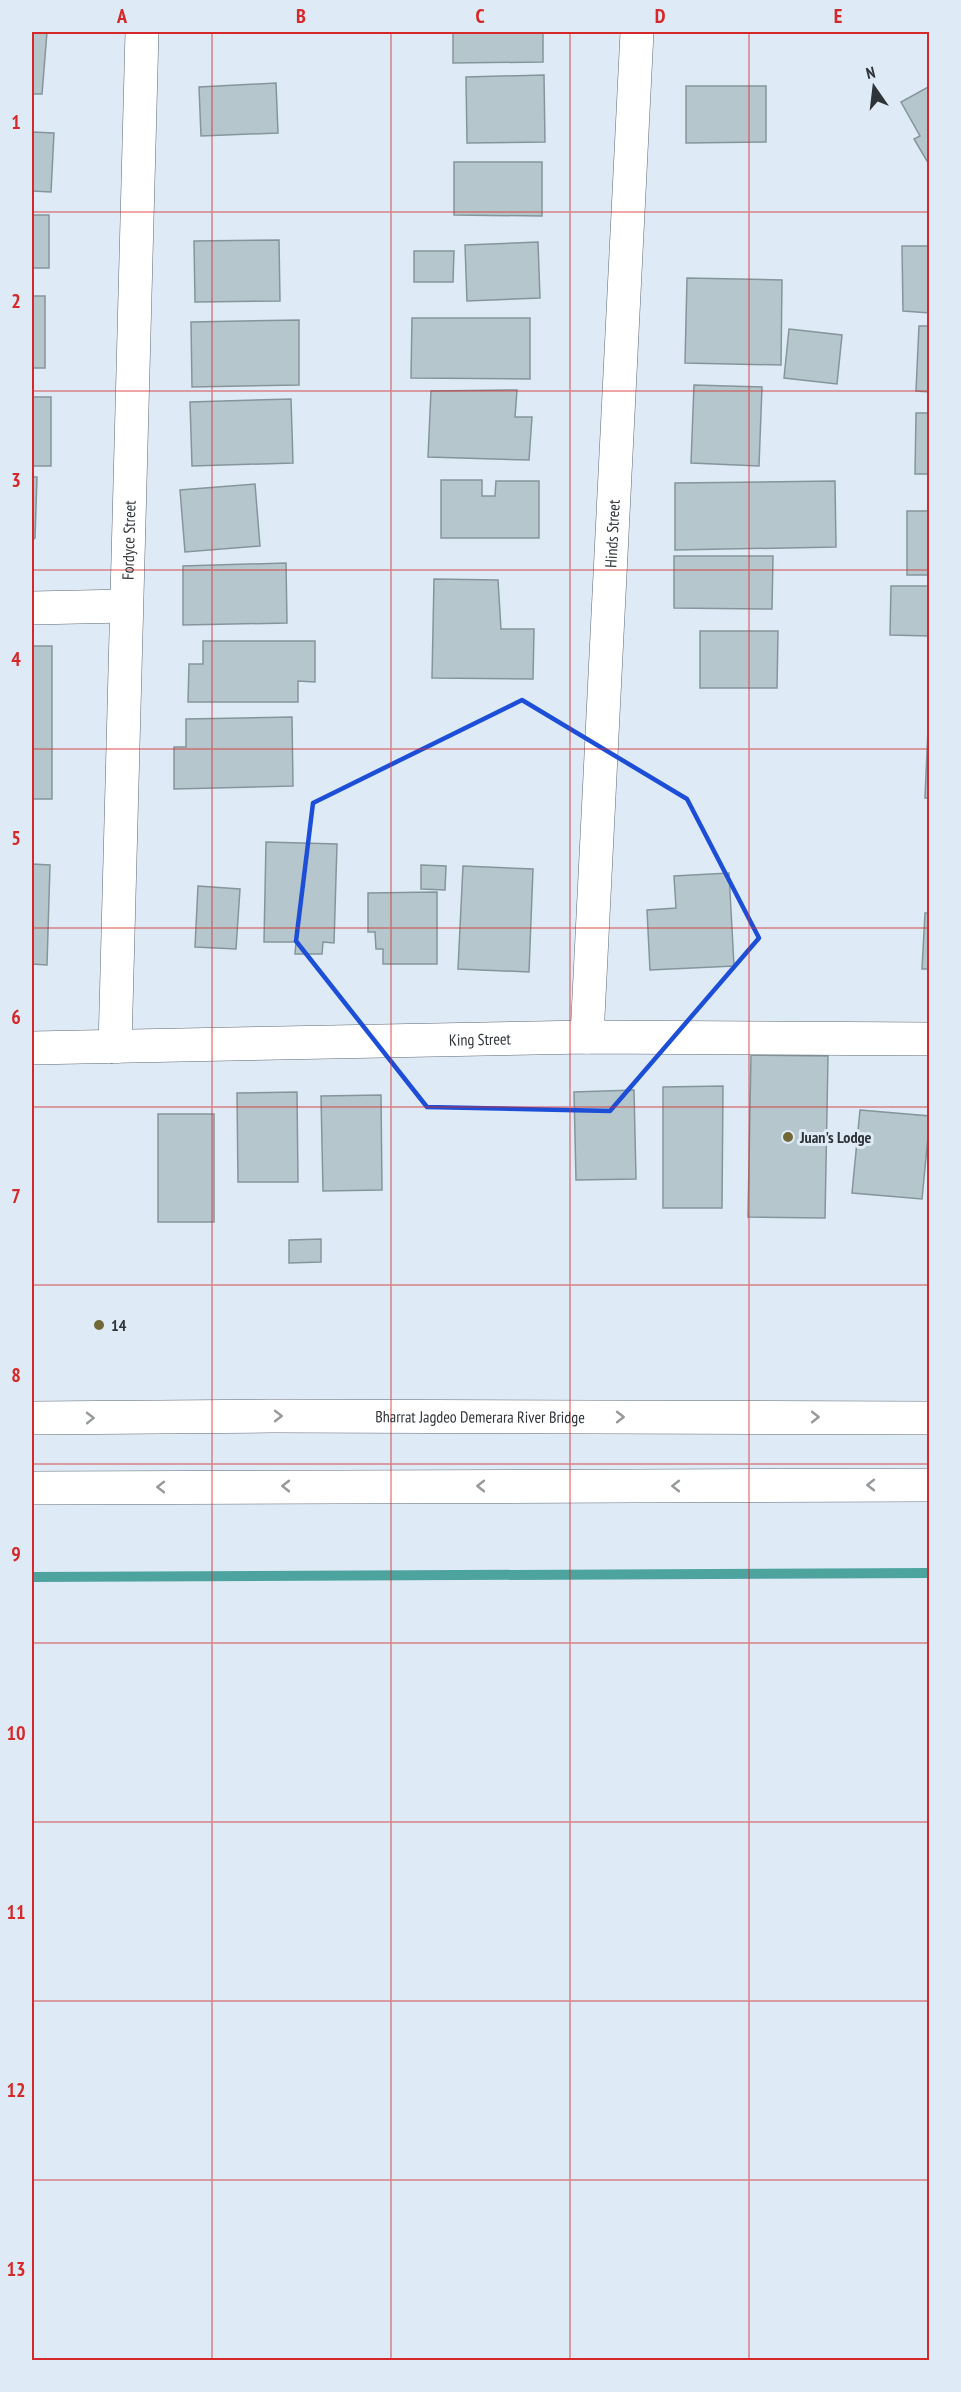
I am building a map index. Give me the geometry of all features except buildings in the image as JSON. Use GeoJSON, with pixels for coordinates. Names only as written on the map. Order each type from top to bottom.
{"type":"FeatureCollection","features":[{"type":"Feature","properties":{"kind":"street","name":"Fordyce Street"},"geometry":{"type":"LineString","coordinates":[[115,1047],[142,32]]}},
{"type":"Feature","properties":{"kind":"street","name":"Hinds Street"},"geometry":{"type":"LineString","coordinates":[[587,1037],[637,32]]}},
{"type":"Feature","properties":{"kind":"street"},"geometry":{"type":"LineString","coordinates":[[32,608],[126,606]]}},
{"type":"Feature","properties":{"kind":"street","name":"King Street"},"geometry":{"type":"LineString","coordinates":[[32,1048],[587,1037],[930,1039]]}},
{"type":"Feature","properties":{"kind":"street","name":"Bharrat Jagdeo Demerara River Bridge"},"geometry":{"type":"LineString","coordinates":[[32,1418],[220,1416],[930,1418]]}},
{"type":"Feature","properties":{"kind":"street"},"geometry":{"type":"LineString","coordinates":[[32,1488],[930,1485]]}},
{"type":"Feature","properties":{"kind":"highlighted area"},"geometry":{"type":"Polygon","coordinates":[[[522,700],[687,799],[759,938],[610,1111],[427,1107],[296,941],[313,803],[522,700]]]}},
{"type":"Feature","properties":{"kind":"waterway"},"geometry":{"type":"LineString","coordinates":[[32,1577],[930,1573]]}},
{"type":"Feature","properties":{"kind":"place","name":"Juan's Lodge"},"geometry":{"type":"Point","coordinates":[788,1137]}},
{"type":"Feature","properties":{"kind":"place","name":"14"},"geometry":{"type":"Point","coordinates":[99,1325]}}]}
